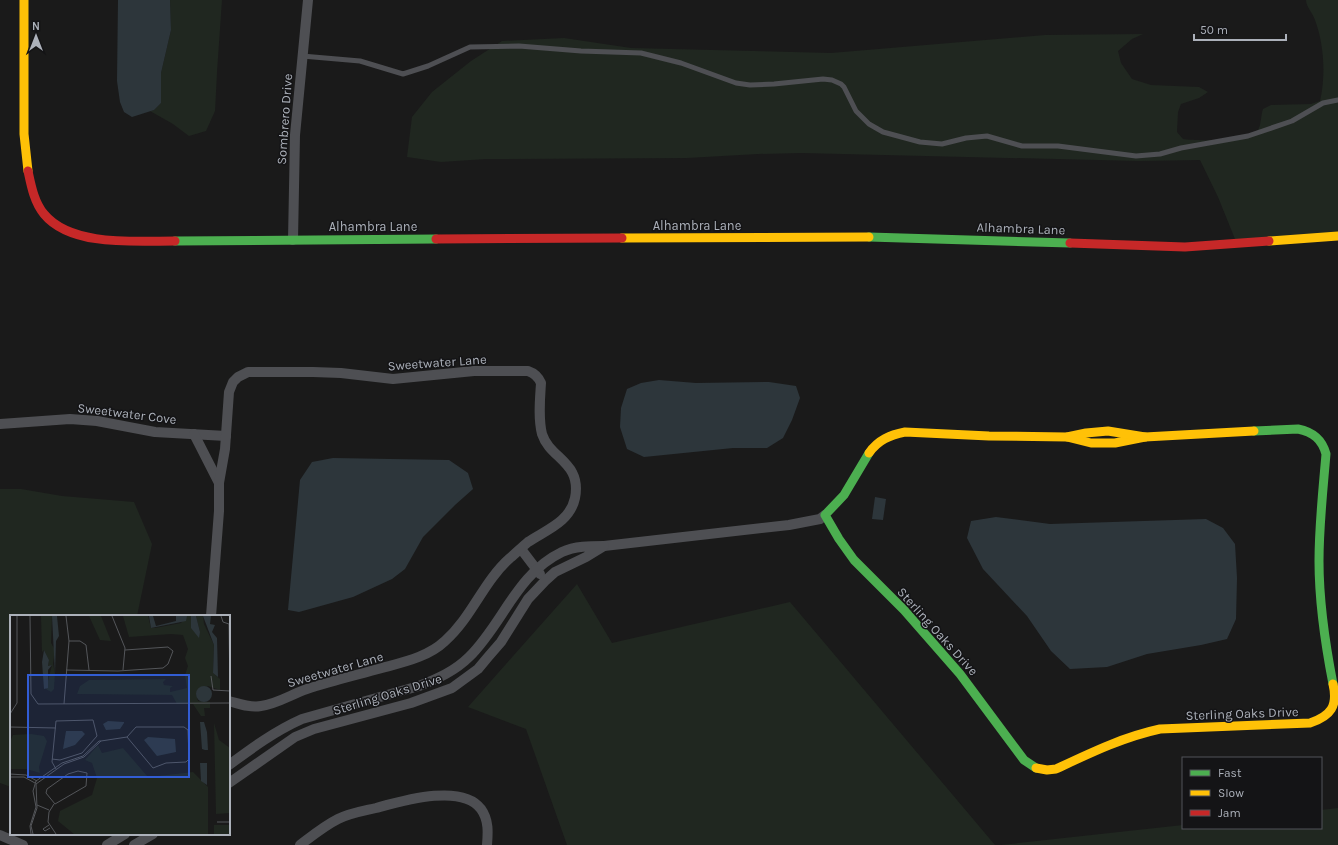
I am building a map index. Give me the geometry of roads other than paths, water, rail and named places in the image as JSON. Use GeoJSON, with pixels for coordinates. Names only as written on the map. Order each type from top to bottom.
{"type":"FeatureCollection","features":[{"type":"Feature","properties":{"kind":"street","name":"Alhambra Lane"},"geometry":{"type":"LineString","coordinates":[[24,0],[24,107],[26,158],[35,197],[42,212],[57,225],[78,235],[104,240],[879,236],[1185,247],[1338,236]]}},
{"type":"Feature","properties":{"kind":"street","name":"Sombrero Drive"},"geometry":{"type":"LineString","coordinates":[[293,240],[295,135],[308,0]]}},
{"type":"Feature","properties":{"kind":"street","name":"Sweetwater Lane"},"geometry":{"type":"LineString","coordinates":[[211,615],[219,511],[219,483],[231,388],[238,377],[248,372],[341,373],[393,379],[474,371],[528,371],[536,375],[541,383],[540,424],[542,435],[548,445],[568,466],[572,472],[576,484],[575,498],[571,509],[564,519],[508,560],[491,579],[466,619],[457,630],[444,643],[427,654],[408,661],[307,689],[262,706],[246,706],[230,701]]}},
{"type":"Feature","properties":{"kind":"street","name":"Sweetwater Cove"},"geometry":{"type":"LineString","coordinates":[[0,424],[70,419],[97,421],[155,432],[226,436]]}},
{"type":"Feature","properties":{"kind":"street","name":"Sterling Oaks Drive"},"geometry":{"type":"LineString","coordinates":[[230,764],[278,731],[302,720],[419,686],[456,668],[482,643],[520,587],[537,570],[562,552],[584,546],[604,546],[789,525],[820,518],[832,509],[848,489],[873,447],[891,434],[905,432],[989,436],[1067,437],[1091,443],[1115,443],[1145,437],[1298,429],[1310,432],[1321,441],[1325,447],[1326,454],[1319,544],[1321,596],[1326,640],[1335,692],[1334,706],[1330,713],[1319,721],[1310,723],[1160,729],[1148,731],[1125,737],[1056,769],[1037,769],[1029,765],[1024,760],[982,702],[940,650],[904,610],[854,560],[839,539],[825,515]]}},
{"type":"Feature","properties":{"kind":"street","name":"Sweetwater Lane"},"geometry":{"type":"LineString","coordinates":[[194,434],[219,483]]}},
{"type":"Feature","properties":{"kind":"street","name":"Sterling Oaks Drive"},"geometry":{"type":"LineString","coordinates":[[230,781],[295,737],[314,729],[393,708],[452,688],[478,669],[501,642],[528,599],[545,581],[555,572],[586,557],[604,546]]}},
{"type":"Feature","properties":{"kind":"street"},"geometry":{"type":"LineString","coordinates":[[521,549],[545,581]]}},
{"type":"Feature","properties":{"kind":"street"},"geometry":{"type":"LineString","coordinates":[[300,845],[331,822],[349,815],[416,798],[436,796],[461,797],[470,800],[478,806],[485,815],[487,822],[487,845]]}},
{"type":"Feature","properties":{"kind":"street"},"geometry":{"type":"LineString","coordinates":[[0,835],[23,845]]}},
{"type":"Feature","properties":{"kind":"street"},"geometry":{"type":"LineString","coordinates":[[107,845],[123,835]]}},
{"type":"Feature","properties":{"kind":"street"},"geometry":{"type":"LineString","coordinates":[[134,845],[151,835]]}},
{"type":"Feature","properties":{"kind":"lane"},"geometry":{"type":"LineString","coordinates":[[302,56],[360,62],[403,74],[428,66],[470,48],[519,46],[581,51],[641,53],[681,63],[736,83],[762,85],[823,79],[837,82],[844,87],[856,111],[869,124],[883,132],[920,142],[942,144],[966,138],[987,136],[1022,146],[1058,146],[1136,156],[1160,154],[1182,148],[1248,136],[1292,121],[1324,103],[1338,100]]}},
{"type":"Feature","properties":{"kind":"lane"},"geometry":{"type":"LineString","coordinates":[[389,694],[393,708]]}}]}
